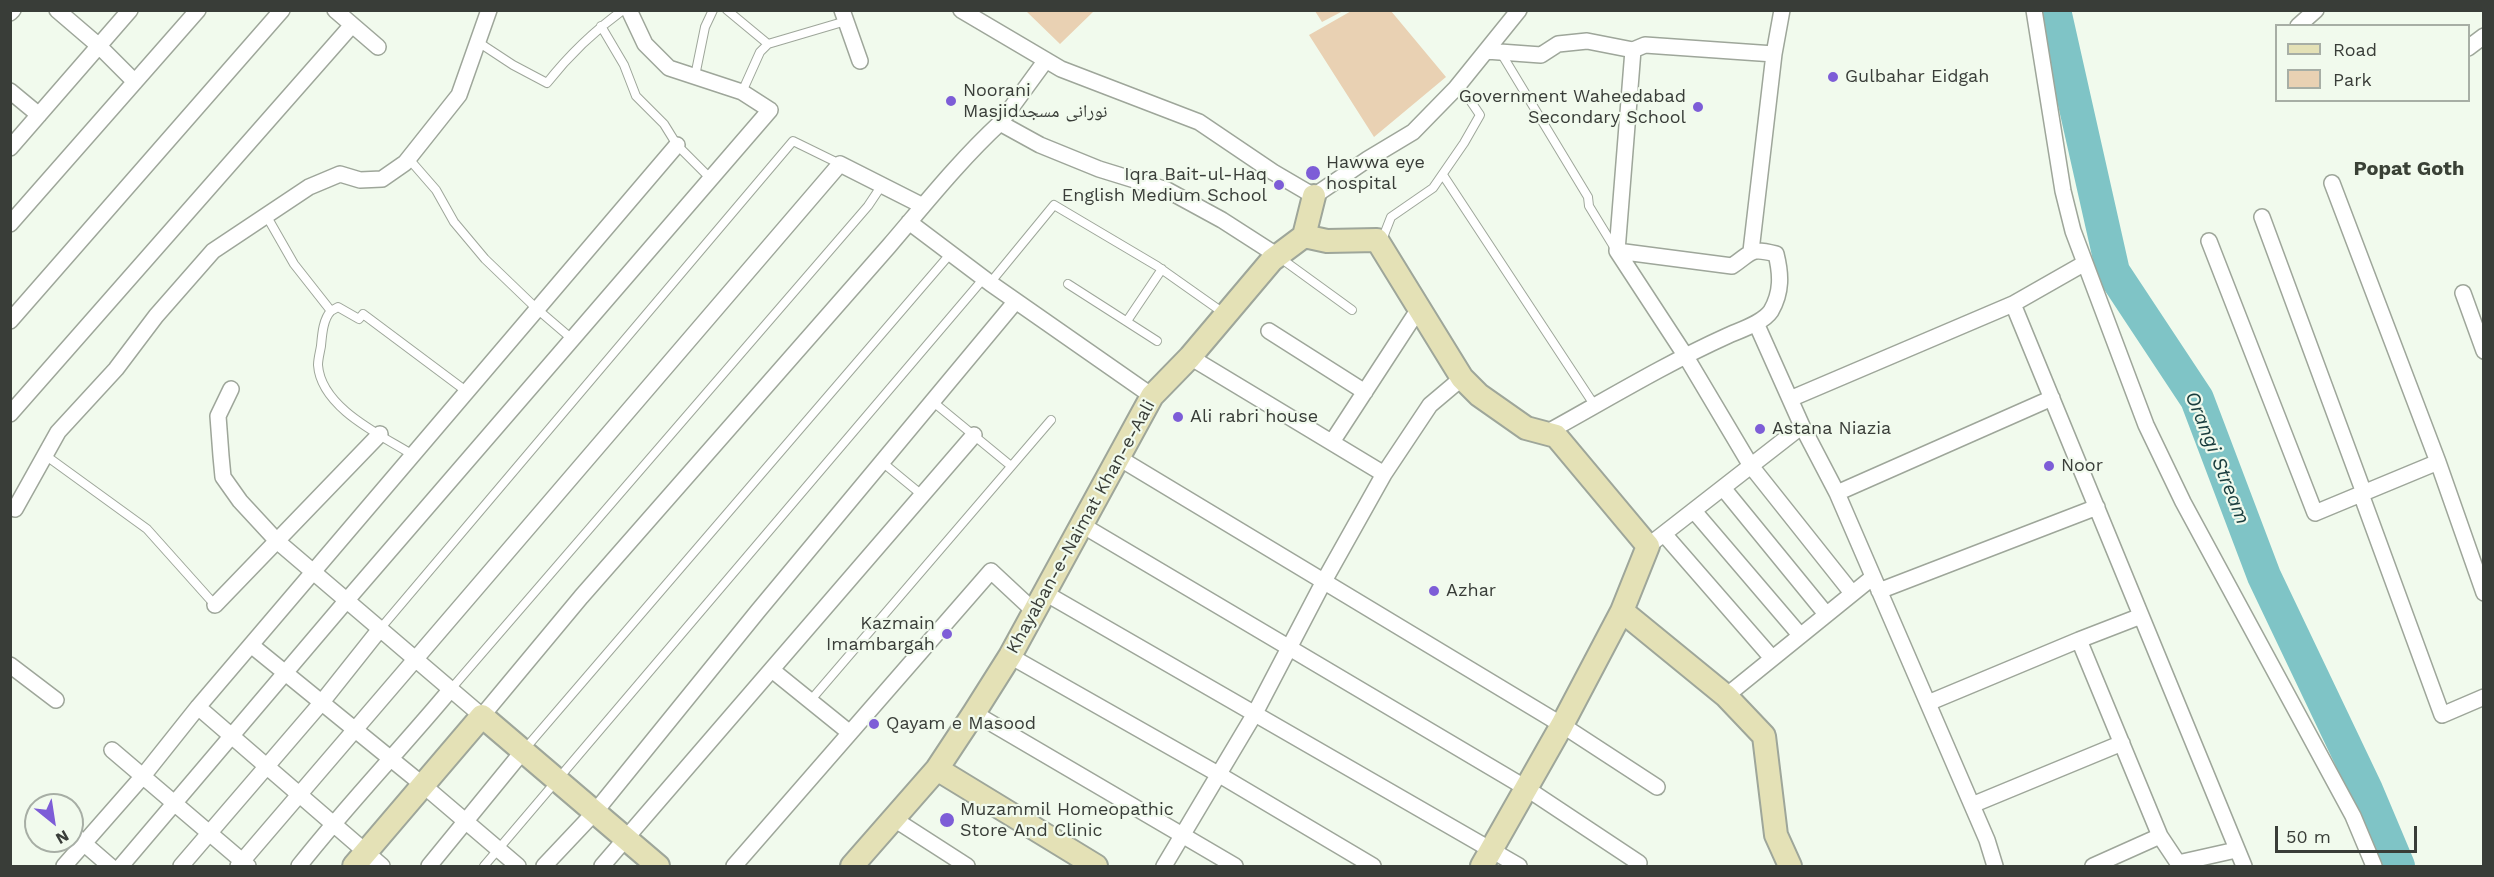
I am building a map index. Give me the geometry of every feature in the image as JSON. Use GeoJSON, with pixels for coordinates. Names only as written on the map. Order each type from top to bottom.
{"type":"FeatureCollection","features":[{"type":"Feature","properties":{"kind":"street"},"geometry":{"type":"LineString","coordinates":[[57,10],[99,46],[135,82]]}},
{"type":"Feature","properties":{"kind":"street"},"geometry":{"type":"LineString","coordinates":[[10,148],[130,10]]}},
{"type":"Feature","properties":{"kind":"street"},"geometry":{"type":"LineString","coordinates":[[10,224],[198,10]]}},
{"type":"Feature","properties":{"kind":"street"},"geometry":{"type":"LineString","coordinates":[[10,321],[282,10]]}},
{"type":"Feature","properties":{"kind":"street"},"geometry":{"type":"LineString","coordinates":[[335,10],[378,47]]}},
{"type":"Feature","properties":{"kind":"street"},"geometry":{"type":"LineString","coordinates":[[15,509],[58,432],[116,369],[156,316],[213,251],[309,187],[340,174],[360,180],[382,179],[409,159],[459,96],[489,10]]}},
{"type":"Feature","properties":{"kind":"street"},"geometry":{"type":"LineString","coordinates":[[121,867],[285,672],[770,110],[742,92],[669,68],[645,44],[629,10]]}},
{"type":"Feature","properties":{"kind":"street"},"geometry":{"type":"LineString","coordinates":[[961,10],[1061,69],[1199,122],[1273,172],[1314,196]]}},
{"type":"Feature","properties":{"kind":"street"},"geometry":{"type":"LineString","coordinates":[[1519,10],[1493,52],[1413,132],[1314,196],[1304,236],[1327,241],[1377,240],[1462,378],[1479,395],[1526,428],[1556,436],[1772,658]]}},
{"type":"Feature","properties":{"kind":"street"},"geometry":{"type":"LineString","coordinates":[[1751,251],[1774,54],[1782,10]]}},
{"type":"Feature","properties":{"kind":"street"},"geometry":{"type":"LineString","coordinates":[[2034,10],[2063,191],[2073,231],[2146,425],[2183,502],[2353,816],[2374,867]]}},
{"type":"Feature","properties":{"kind":"street"},"geometry":{"type":"LineString","coordinates":[[2300,24],[2316,10]]}},
{"type":"Feature","properties":{"kind":"street"},"geometry":{"type":"LineString","coordinates":[[844,16],[860,61]]}},
{"type":"Feature","properties":{"kind":"street"},"geometry":{"type":"LineString","coordinates":[[10,414],[352,25]]}},
{"type":"Feature","properties":{"kind":"street"},"geometry":{"type":"LineString","coordinates":[[2470,47],[2484,36]]}},
{"type":"Feature","properties":{"kind":"street"},"geometry":{"type":"LineString","coordinates":[[1493,52],[1541,55],[1558,44],[1587,41],[1633,50],[1645,45],[1774,54]]}},
{"type":"Feature","properties":{"kind":"street"},"geometry":{"type":"LineString","coordinates":[[1633,50],[1617,251],[1685,355],[1751,466],[1852,593]]}},
{"type":"Feature","properties":{"kind":"street"},"geometry":{"type":"LineString","coordinates":[[198,706],[332,824],[367,862],[423,785],[581,597],[975,146],[1000,123],[1046,60]]}},
{"type":"Feature","properties":{"kind":"street"},"geometry":{"type":"LineString","coordinates":[[10,92],[39,115]]}},
{"type":"Feature","properties":{"kind":"street"},"geometry":{"type":"LineString","coordinates":[[1000,123],[1040,145],[1089,165],[1167,190],[1222,220],[1278,256]]}},
{"type":"Feature","properties":{"kind":"street"},"geometry":{"type":"LineString","coordinates":[[110,867],[84,844],[143,776],[198,706],[677,145]]}},
{"type":"Feature","properties":{"kind":"street"},"geometry":{"type":"LineString","coordinates":[[112,750],[210,833],[242,865],[840,164],[922,206]]}},
{"type":"Feature","properties":{"kind":"street"},"geometry":{"type":"LineString","coordinates":[[2332,183],[2438,462],[2484,593]]}},
{"type":"Feature","properties":{"kind":"street"},"geometry":{"type":"LineString","coordinates":[[2262,217],[2442,716],[2484,697]]}},
{"type":"Feature","properties":{"kind":"street"},"geometry":{"type":"LineString","coordinates":[[909,222],[1016,301],[1152,396]]}},
{"type":"Feature","properties":{"kind":"street","name":"Khayaban-e-Naimat Khan-e-Aali"},"geometry":{"type":"LineString","coordinates":[[852,867],[938,769],[974,713],[1010,656],[1152,396],[1190,357],[1278,256],[1304,236]]}},
{"type":"Feature","properties":{"kind":"street"},"geometry":{"type":"LineString","coordinates":[[2209,241],[2315,513],[2438,462]]}},
{"type":"Feature","properties":{"kind":"street"},"geometry":{"type":"LineString","coordinates":[[1546,433],[1685,355],[1756,323],[1770,312],[1781,276],[1776,254],[1761,250],[1751,251],[1732,267],[1617,251]]}},
{"type":"Feature","properties":{"kind":"street"},"geometry":{"type":"LineString","coordinates":[[1790,399],[2013,304],[2085,263]]}},
{"type":"Feature","properties":{"kind":"street"},"geometry":{"type":"LineString","coordinates":[[2463,293],[2484,351]]}},
{"type":"Feature","properties":{"kind":"street"},"geometry":{"type":"LineString","coordinates":[[544,867],[595,812],[1016,301]]}},
{"type":"Feature","properties":{"kind":"street"},"geometry":{"type":"LineString","coordinates":[[2013,304],[2244,867]]}},
{"type":"Feature","properties":{"kind":"street"},"geometry":{"type":"LineString","coordinates":[[1332,442],[1420,307]]}},
{"type":"Feature","properties":{"kind":"street"},"geometry":{"type":"LineString","coordinates":[[1756,323],[1802,426],[1837,493],[1972,805],[1995,867]]}},
{"type":"Feature","properties":{"kind":"street"},"geometry":{"type":"LineString","coordinates":[[1269,331],[1365,392]]}},
{"type":"Feature","properties":{"kind":"street"},"geometry":{"type":"LineString","coordinates":[[1190,357],[1384,474]]}},
{"type":"Feature","properties":{"kind":"street"},"geometry":{"type":"LineString","coordinates":[[1164,867],[1254,715],[1324,581],[1384,474],[1430,405],[1462,378]]}},
{"type":"Feature","properties":{"kind":"street"},"geometry":{"type":"LineString","coordinates":[[231,389],[218,416],[223,477],[240,501],[277,541],[658,867]]}},
{"type":"Feature","properties":{"kind":"street"},"geometry":{"type":"LineString","coordinates":[[1837,493],[2052,398]]}},
{"type":"Feature","properties":{"kind":"street"},"geometry":{"type":"LineString","coordinates":[[1486,859],[1562,725],[1622,611],[1656,540],[1802,426]]}},
{"type":"Feature","properties":{"kind":"street"},"geometry":{"type":"LineString","coordinates":[[215,605],[380,434]]}},
{"type":"Feature","properties":{"kind":"street"},"geometry":{"type":"LineString","coordinates":[[602,867],[974,435]]}},
{"type":"Feature","properties":{"kind":"street"},"geometry":{"type":"LineString","coordinates":[[1119,458],[1562,725],[1657,788]]}},
{"type":"Feature","properties":{"kind":"street"},"geometry":{"type":"LineString","coordinates":[[1723,488],[1826,614]]}},
{"type":"Feature","properties":{"kind":"street"},"geometry":{"type":"LineString","coordinates":[[1726,696],[1852,593],[2097,507]]}},
{"type":"Feature","properties":{"kind":"street"},"geometry":{"type":"LineString","coordinates":[[1694,511],[1800,634]]}},
{"type":"Feature","properties":{"kind":"street"},"geometry":{"type":"LineString","coordinates":[[1082,525],[1526,788],[1639,863]]}},
{"type":"Feature","properties":{"kind":"street"},"geometry":{"type":"LineString","coordinates":[[734,867],[991,571],[1040,602],[1254,715],[1486,859],[1519,867]]}},
{"type":"Feature","properties":{"kind":"street"},"geometry":{"type":"LineString","coordinates":[[1622,611],[1726,696],[1764,736],[1776,835],[1790,867]]}},
{"type":"Feature","properties":{"kind":"street"},"geometry":{"type":"LineString","coordinates":[[1928,703],[2141,616]]}},
{"type":"Feature","properties":{"kind":"street"},"geometry":{"type":"LineString","coordinates":[[181,867],[322,702],[380,629]]}},
{"type":"Feature","properties":{"kind":"street"},"geometry":{"type":"LineString","coordinates":[[2079,640],[2160,836],[2178,862],[2236,850]]}},
{"type":"Feature","properties":{"kind":"street"},"geometry":{"type":"LineString","coordinates":[[252,645],[423,785],[518,867]]}},
{"type":"Feature","properties":{"kind":"street"},"geometry":{"type":"LineString","coordinates":[[1010,656],[1218,774],[1373,867]]}},
{"type":"Feature","properties":{"kind":"street"},"geometry":{"type":"LineString","coordinates":[[10,665],[56,700]]}},
{"type":"Feature","properties":{"kind":"street"},"geometry":{"type":"LineString","coordinates":[[772,670],[850,733]]}},
{"type":"Feature","properties":{"kind":"street"},"geometry":{"type":"LineString","coordinates":[[299,867],[332,824],[392,760],[451,689]]}},
{"type":"Feature","properties":{"kind":"street"},"geometry":{"type":"LineString","coordinates":[[974,713],[1235,867]]}},
{"type":"Feature","properties":{"kind":"street"},"geometry":{"type":"LineString","coordinates":[[1972,805],[2122,742]]}},
{"type":"Feature","properties":{"kind":"street"},"geometry":{"type":"LineString","coordinates":[[429,867],[523,751]]}},
{"type":"Feature","properties":{"kind":"street"},"geometry":{"type":"LineString","coordinates":[[938,769],[1096,867]]}},
{"type":"Feature","properties":{"kind":"street"},"geometry":{"type":"LineString","coordinates":[[894,819],[967,867]]}},
{"type":"Feature","properties":{"kind":"street"},"geometry":{"type":"LineString","coordinates":[[2093,867],[2160,836]]}},
{"type":"Feature","properties":{"kind":"street"},"geometry":{"type":"LineString","coordinates":[[64,867],[76,853]]}},
{"type":"Feature","properties":{"kind":"lane"},"geometry":{"type":"LineString","coordinates":[[478,42],[513,65],[547,82],[567,58],[601,26],[623,10]]}},
{"type":"Feature","properties":{"kind":"lane"},"geometry":{"type":"LineString","coordinates":[[695,76],[705,27],[713,10]]}},
{"type":"Feature","properties":{"kind":"lane"},"geometry":{"type":"LineString","coordinates":[[728,10],[768,44]]}},
{"type":"Feature","properties":{"kind":"lane"},"geometry":{"type":"LineString","coordinates":[[742,92],[760,52],[768,44],[844,16]]}},
{"type":"Feature","properties":{"kind":"lane"},"geometry":{"type":"LineString","coordinates":[[601,26],[624,65],[636,96],[664,124],[677,145],[711,179]]}},
{"type":"Feature","properties":{"kind":"lane"},"geometry":{"type":"LineString","coordinates":[[1493,52],[1588,197],[1589,206],[1617,251]]}},
{"type":"Feature","properties":{"kind":"lane"},"geometry":{"type":"LineString","coordinates":[[1380,244],[1391,218],[1433,188],[1480,116],[1460,84]]}},
{"type":"Feature","properties":{"kind":"lane"},"geometry":{"type":"LineString","coordinates":[[380,629],[793,141],[840,164]]}},
{"type":"Feature","properties":{"kind":"lane"},"geometry":{"type":"LineString","coordinates":[[409,159],[436,190],[454,222],[485,259],[572,339]]}},
{"type":"Feature","properties":{"kind":"lane"},"geometry":{"type":"LineString","coordinates":[[1443,175],[1595,406]]}},
{"type":"Feature","properties":{"kind":"lane"},"geometry":{"type":"LineString","coordinates":[[451,689],[861,215],[882,185]]}},
{"type":"Feature","properties":{"kind":"lane"},"geometry":{"type":"LineString","coordinates":[[483,867],[987,280],[1054,206],[1162,270],[1226,315]]}},
{"type":"Feature","properties":{"kind":"lane"},"geometry":{"type":"LineString","coordinates":[[266,216],[289,257],[331,311]]}},
{"type":"Feature","properties":{"kind":"lane"},"geometry":{"type":"LineString","coordinates":[[523,751],[951,253]]}},
{"type":"Feature","properties":{"kind":"lane"},"geometry":{"type":"LineString","coordinates":[[1278,256],[1352,310]]}},
{"type":"Feature","properties":{"kind":"lane"},"geometry":{"type":"LineString","coordinates":[[1127,321],[1162,270]]}},
{"type":"Feature","properties":{"kind":"lane"},"geometry":{"type":"LineString","coordinates":[[1068,284],[1157,341]]}},
{"type":"Feature","properties":{"kind":"lane"},"geometry":{"type":"LineString","coordinates":[[413,455],[346,413],[334,402],[318,365],[322,336],[331,311],[338,308],[359,319],[363,315],[466,391]]}},
{"type":"Feature","properties":{"kind":"lane"},"geometry":{"type":"LineString","coordinates":[[932,401],[1011,466]]}},
{"type":"Feature","properties":{"kind":"lane"},"geometry":{"type":"LineString","coordinates":[[810,701],[1051,420]]}},
{"type":"Feature","properties":{"kind":"lane"},"geometry":{"type":"LineString","coordinates":[[45,455],[147,529],[215,605]]}},
{"type":"Feature","properties":{"kind":"lane"},"geometry":{"type":"LineString","coordinates":[[882,462],[923,496]]}},
{"type":"Feature","properties":{"kind":"green space"},"geometry":{"type":"Polygon","coordinates":[[[1353,10],[1391,11],[1446,77],[1374,137],[1309,35],[1353,10]]]}},
{"type":"Feature","properties":{"kind":"green space"},"geometry":{"type":"Polygon","coordinates":[[[1026,11],[1094,11],[1060,44],[1026,11]]]}},
{"type":"Feature","properties":{"kind":"green space"},"geometry":{"type":"Polygon","coordinates":[[[1315,11],[1343,11],[1322,22],[1315,11]]]}},
{"type":"Feature","properties":{"kind":"waterway","name":"Orangi Stream"},"geometry":{"type":"LineString","coordinates":[[2054,10],[2113,272],[2197,399],[2264,576],[2366,790],[2398,866]]}},
{"type":"Feature","properties":{"kind":"place","name":"Gulbahar Eidgah"},"geometry":{"type":"Point","coordinates":[1833,77]}},
{"type":"Feature","properties":{"kind":"place","name":"Noorani Masjidنورانی مسجد"},"geometry":{"type":"Point","coordinates":[951,101]}},
{"type":"Feature","properties":{"kind":"place","name":"Government Waheedabad Secondary School"},"geometry":{"type":"Point","coordinates":[1698,107]}},
{"type":"Feature","properties":{"kind":"place","name":"Hawwa eye hospital"},"geometry":{"type":"Point","coordinates":[1313,173]}},
{"type":"Feature","properties":{"kind":"place","name":"Iqra Bait-ul-Haq English Medium School"},"geometry":{"type":"Point","coordinates":[1279,185]}},
{"type":"Feature","properties":{"kind":"place","name":"Ali rabri house"},"geometry":{"type":"Point","coordinates":[1178,417]}},
{"type":"Feature","properties":{"kind":"place","name":"Astana Niazia"},"geometry":{"type":"Point","coordinates":[1760,429]}},
{"type":"Feature","properties":{"kind":"place","name":"Noor"},"geometry":{"type":"Point","coordinates":[2049,466]}},
{"type":"Feature","properties":{"kind":"place","name":"Azhar"},"geometry":{"type":"Point","coordinates":[1434,591]}},
{"type":"Feature","properties":{"kind":"place","name":"Kazmain Imambargah"},"geometry":{"type":"Point","coordinates":[947,634]}},
{"type":"Feature","properties":{"kind":"place","name":"Qayam e Masood"},"geometry":{"type":"Point","coordinates":[874,724]}},
{"type":"Feature","properties":{"kind":"place","name":"Muzammil Homeopathic Store And Clinic"},"geometry":{"type":"Point","coordinates":[947,820]}},
{"type":"Feature","properties":{"kind":"district","name":"Popat Goth"},"geometry":{"type":"Point","coordinates":[2409,169]}}]}
